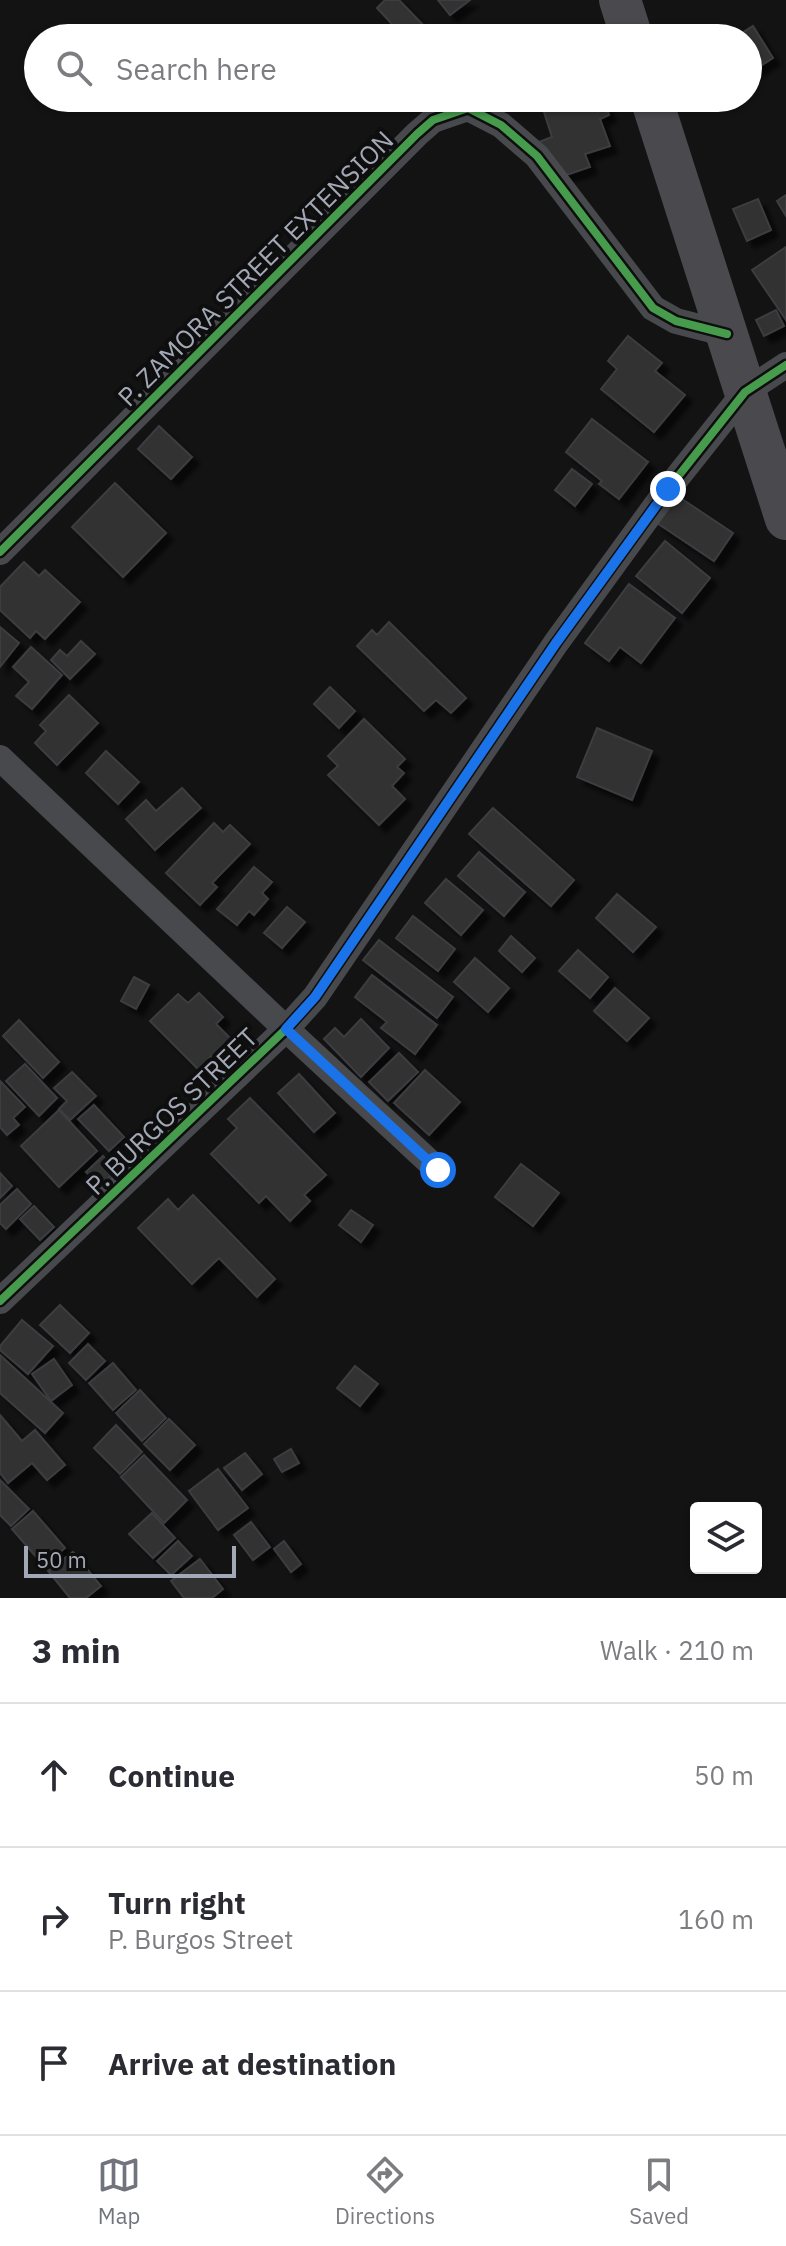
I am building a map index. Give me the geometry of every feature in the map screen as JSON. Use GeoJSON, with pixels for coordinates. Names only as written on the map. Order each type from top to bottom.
{"type":"FeatureCollection","features":[{"type":"Feature","properties":{"kind":"highway"},"geometry":{"type":"LineString","coordinates":[[620,0],[628,24]]}},
{"type":"Feature","properties":{"kind":"highway"},"geometry":{"type":"LineString","coordinates":[[656,112],[786,519]]}},
{"type":"Feature","properties":{"kind":"street","name":"P. ZAMORA STREET EXTENSION"},"geometry":{"type":"LineString","coordinates":[[0,552],[417,134],[433,120],[456,112]]}},
{"type":"Feature","properties":{"kind":"street","name":"P. ZAMORA STREET EXTENSION"},"geometry":{"type":"LineString","coordinates":[[476,112],[501,125],[537,156],[653,308],[676,321],[727,334]]}},
{"type":"Feature","properties":{"kind":"street","name":"P. BURGOS STREET"},"geometry":{"type":"LineString","coordinates":[[0,1301],[286,1029],[315,997],[556,643],[668,489],[745,392],[786,365]]}},
{"type":"Feature","properties":{"kind":"street"},"geometry":{"type":"LineString","coordinates":[[0,758],[438,1170]]}},
{"type":"Feature","properties":{"kind":"building"},"geometry":{"type":"Polygon","coordinates":[[[385,0],[399,0],[422,24],[392,24],[377,8],[385,0]]]}},
{"type":"Feature","properties":{"kind":"building"},"geometry":{"type":"Polygon","coordinates":[[[438,0],[470,0],[450,15],[438,0]]]}},
{"type":"Feature","properties":{"kind":"building"},"geometry":{"type":"Polygon","coordinates":[[[762,40],[773,58],[762,65],[762,40]]]}},
{"type":"Feature","properties":{"kind":"building"},"geometry":{"type":"Polygon","coordinates":[[[544,112],[608,112],[609,115],[600,119],[610,146],[585,154],[590,167],[563,176],[534,144],[552,137],[544,112]]]}},
{"type":"Feature","properties":{"kind":"building"},"geometry":{"type":"Polygon","coordinates":[[[786,195],[786,216],[777,201],[786,195]]]}},
{"type":"Feature","properties":{"kind":"building"},"geometry":{"type":"Polygon","coordinates":[[[758,199],[771,230],[747,241],[733,209],[758,199]]]}},
{"type":"Feature","properties":{"kind":"building"},"geometry":{"type":"Polygon","coordinates":[[[786,247],[786,320],[752,270],[786,247]]]}},
{"type":"Feature","properties":{"kind":"building"},"geometry":{"type":"Polygon","coordinates":[[[776,310],[784,326],[764,336],[756,320],[776,310]]]}},
{"type":"Feature","properties":{"kind":"building"},"geometry":{"type":"Polygon","coordinates":[[[628,336],[662,363],[655,371],[685,395],[654,432],[601,389],[617,369],[608,361],[628,336]]]}},
{"type":"Feature","properties":{"kind":"building"},"geometry":{"type":"Polygon","coordinates":[[[592,419],[648,462],[619,499],[566,452],[592,419]]]}},
{"type":"Feature","properties":{"kind":"building"},"geometry":{"type":"Polygon","coordinates":[[[159,426],[192,457],[171,479],[138,449],[159,426]]]}},
{"type":"Feature","properties":{"kind":"building"},"geometry":{"type":"Polygon","coordinates":[[[572,469],[592,484],[575,506],[555,490],[572,469]]]}},
{"type":"Feature","properties":{"kind":"building"},"geometry":{"type":"Polygon","coordinates":[[[115,483],[166,533],[123,577],[72,527],[115,483]]]}},
{"type":"Feature","properties":{"kind":"building"},"geometry":{"type":"Polygon","coordinates":[[[676,495],[733,533],[714,561],[657,523],[676,495]]]}},
{"type":"Feature","properties":{"kind":"building"},"geometry":{"type":"Polygon","coordinates":[[[665,541],[710,578],[682,613],[636,576],[665,541]]]}},
{"type":"Feature","properties":{"kind":"building"},"geometry":{"type":"Polygon","coordinates":[[[24,562],[39,576],[45,570],[80,602],[45,639],[36,631],[30,638],[0,610],[0,587],[24,562]]]}},
{"type":"Feature","properties":{"kind":"building"},"geometry":{"type":"Polygon","coordinates":[[[629,584],[675,618],[641,663],[620,647],[609,661],[585,643],[629,584]]]}},
{"type":"Feature","properties":{"kind":"building"},"geometry":{"type":"Polygon","coordinates":[[[389,622],[466,698],[451,713],[436,700],[424,711],[357,646],[372,630],[377,635],[389,622]]]}},
{"type":"Feature","properties":{"kind":"building"},"geometry":{"type":"Polygon","coordinates":[[[0,627],[19,643],[0,667],[0,627]]]}},
{"type":"Feature","properties":{"kind":"building"},"geometry":{"type":"Polygon","coordinates":[[[81,641],[95,654],[70,679],[51,660],[60,650],[67,656],[81,641]]]}},
{"type":"Feature","properties":{"kind":"building"},"geometry":{"type":"Polygon","coordinates":[[[31,647],[62,675],[32,709],[16,696],[29,682],[13,667],[31,647]]]}},
{"type":"Feature","properties":{"kind":"building"},"geometry":{"type":"Polygon","coordinates":[[[330,687],[355,711],[339,728],[314,704],[330,687]]]}},
{"type":"Feature","properties":{"kind":"building"},"geometry":{"type":"Polygon","coordinates":[[[69,695],[98,723],[57,765],[35,743],[46,731],[40,725],[69,695]]]}},
{"type":"Feature","properties":{"kind":"building"},"geometry":{"type":"Polygon","coordinates":[[[364,719],[405,759],[397,767],[404,773],[392,786],[405,799],[379,825],[328,775],[338,766],[328,756],[364,719]]]}},
{"type":"Feature","properties":{"kind":"building"},"geometry":{"type":"Polygon","coordinates":[[[597,728],[652,751],[632,800],[577,777],[597,728]]]}},
{"type":"Feature","properties":{"kind":"building"},"geometry":{"type":"Polygon","coordinates":[[[106,751],[139,782],[118,804],[86,773],[106,751]]]}},
{"type":"Feature","properties":{"kind":"building"},"geometry":{"type":"Polygon","coordinates":[[[182,788],[201,808],[155,850],[126,819],[146,800],[156,811],[182,788]]]}},
{"type":"Feature","properties":{"kind":"building"},"geometry":{"type":"Polygon","coordinates":[[[493,808],[574,880],[551,906],[469,834],[493,808]]]}},
{"type":"Feature","properties":{"kind":"building"},"geometry":{"type":"Polygon","coordinates":[[[214,823],[223,832],[230,825],[250,844],[212,883],[217,887],[200,905],[166,873],[214,823]]]}},
{"type":"Feature","properties":{"kind":"building"},"geometry":{"type":"Polygon","coordinates":[[[479,852],[525,892],[504,916],[458,876],[479,852]]]}},
{"type":"Feature","properties":{"kind":"building"},"geometry":{"type":"Polygon","coordinates":[[[254,867],[272,882],[262,893],[268,899],[254,915],[249,911],[237,925],[217,909],[254,867]]]}},
{"type":"Feature","properties":{"kind":"building"},"geometry":{"type":"Polygon","coordinates":[[[446,879],[483,910],[461,935],[425,903],[446,879]]]}},
{"type":"Feature","properties":{"kind":"building"},"geometry":{"type":"Polygon","coordinates":[[[617,894],[656,927],[633,952],[596,918],[617,894]]]}},
{"type":"Feature","properties":{"kind":"building"},"geometry":{"type":"Polygon","coordinates":[[[287,907],[305,922],[282,948],[264,933],[287,907]]]}},
{"type":"Feature","properties":{"kind":"building"},"geometry":{"type":"Polygon","coordinates":[[[413,916],[455,949],[438,971],[396,938],[413,916]]]}},
{"type":"Feature","properties":{"kind":"building"},"geometry":{"type":"Polygon","coordinates":[[[511,936],[535,958],[522,972],[499,951],[511,936]]]}},
{"type":"Feature","properties":{"kind":"building"},"geometry":{"type":"Polygon","coordinates":[[[379,940],[453,997],[437,1018],[363,960],[379,940]]]}},
{"type":"Feature","properties":{"kind":"building"},"geometry":{"type":"Polygon","coordinates":[[[578,950],[608,977],[590,998],[559,971],[578,950]]]}},
{"type":"Feature","properties":{"kind":"building"},"geometry":{"type":"Polygon","coordinates":[[[475,958],[509,988],[488,1012],[454,982],[475,958]]]}},
{"type":"Feature","properties":{"kind":"building"},"geometry":{"type":"Polygon","coordinates":[[[372,975],[437,1025],[415,1054],[381,1028],[387,1022],[355,997],[372,975]]]}},
{"type":"Feature","properties":{"kind":"building"},"geometry":{"type":"Polygon","coordinates":[[[134,977],[149,985],[136,1009],[121,1001],[134,977]]]}},
{"type":"Feature","properties":{"kind":"building"},"geometry":{"type":"Polygon","coordinates":[[[615,988],[649,1018],[627,1041],[594,1011],[615,988]]]}},
{"type":"Feature","properties":{"kind":"building"},"geometry":{"type":"Polygon","coordinates":[[[199,993],[223,1017],[216,1024],[230,1038],[198,1069],[150,1021],[178,994],[188,1003],[199,993]]]}},
{"type":"Feature","properties":{"kind":"building"},"geometry":{"type":"Polygon","coordinates":[[[361,1019],[389,1048],[361,1077],[324,1039],[335,1028],[344,1037],[361,1019]]]}},
{"type":"Feature","properties":{"kind":"building"},"geometry":{"type":"Polygon","coordinates":[[[19,1020],[59,1062],[43,1078],[3,1036],[19,1020]]]}},
{"type":"Feature","properties":{"kind":"building"},"geometry":{"type":"Polygon","coordinates":[[[399,1053],[418,1072],[388,1101],[369,1082],[399,1053]]]}},
{"type":"Feature","properties":{"kind":"building"},"geometry":{"type":"Polygon","coordinates":[[[25,1064],[57,1098],[39,1116],[6,1081],[25,1064]]]}},
{"type":"Feature","properties":{"kind":"building"},"geometry":{"type":"Polygon","coordinates":[[[425,1070],[460,1102],[429,1135],[394,1103],[425,1070]]]}},
{"type":"Feature","properties":{"kind":"building"},"geometry":{"type":"Polygon","coordinates":[[[72,1072],[96,1096],[70,1120],[59,1109],[67,1101],[54,1088],[72,1072]]]}},
{"type":"Feature","properties":{"kind":"building"},"geometry":{"type":"Polygon","coordinates":[[[299,1074],[335,1113],[314,1132],[278,1093],[299,1074]]]}},
{"type":"Feature","properties":{"kind":"building"},"geometry":{"type":"Polygon","coordinates":[[[0,1081],[25,1107],[13,1118],[19,1125],[7,1135],[0,1127],[0,1081]]]}},
{"type":"Feature","properties":{"kind":"building"},"geometry":{"type":"Polygon","coordinates":[[[250,1098],[326,1175],[304,1195],[310,1201],[290,1221],[266,1196],[259,1203],[211,1154],[237,1128],[228,1119],[250,1098]]]}},
{"type":"Feature","properties":{"kind":"building"},"geometry":{"type":"Polygon","coordinates":[[[94,1105],[124,1137],[109,1151],[78,1119],[94,1105]]]}},
{"type":"Feature","properties":{"kind":"building"},"geometry":{"type":"Polygon","coordinates":[[[59,1110],[97,1151],[59,1187],[21,1146],[59,1110]]]}},
{"type":"Feature","properties":{"kind":"building"},"geometry":{"type":"Polygon","coordinates":[[[103,1156],[116,1171],[100,1186],[86,1172],[103,1156]]]}},
{"type":"Feature","properties":{"kind":"building"},"geometry":{"type":"Polygon","coordinates":[[[521,1164],[559,1193],[533,1226],[495,1197],[521,1164]]]}},
{"type":"Feature","properties":{"kind":"building"},"geometry":{"type":"Polygon","coordinates":[[[0,1173],[12,1186],[0,1198],[0,1173]]]}},
{"type":"Feature","properties":{"kind":"building"},"geometry":{"type":"Polygon","coordinates":[[[17,1189],[31,1204],[6,1229],[0,1223],[0,1205],[17,1189]]]}},
{"type":"Feature","properties":{"kind":"building"},"geometry":{"type":"Polygon","coordinates":[[[193,1195],[275,1279],[257,1297],[219,1258],[192,1284],[138,1228],[168,1199],[178,1210],[193,1195]]]}},
{"type":"Feature","properties":{"kind":"building"},"geometry":{"type":"Polygon","coordinates":[[[34,1206],[54,1227],[40,1240],[20,1219],[34,1206]]]}},
{"type":"Feature","properties":{"kind":"building"},"geometry":{"type":"Polygon","coordinates":[[[351,1210],[373,1225],[361,1242],[339,1225],[351,1210]]]}},
{"type":"Feature","properties":{"kind":"building"},"geometry":{"type":"Polygon","coordinates":[[[60,1305],[89,1333],[70,1353],[40,1325],[60,1305]]]}},
{"type":"Feature","properties":{"kind":"building"},"geometry":{"type":"Polygon","coordinates":[[[22,1320],[53,1346],[28,1374],[0,1350],[22,1320]]]}},
{"type":"Feature","properties":{"kind":"building"},"geometry":{"type":"Polygon","coordinates":[[[88,1344],[105,1361],[86,1380],[69,1363],[88,1344]]]}},
{"type":"Feature","properties":{"kind":"building"},"geometry":{"type":"Polygon","coordinates":[[[0,1355],[63,1413],[45,1433],[0,1393],[0,1355]]]}},
{"type":"Feature","properties":{"kind":"building"},"geometry":{"type":"Polygon","coordinates":[[[54,1359],[72,1385],[51,1401],[32,1374],[54,1359]]]}},
{"type":"Feature","properties":{"kind":"building"},"geometry":{"type":"Polygon","coordinates":[[[113,1363],[136,1390],[113,1410],[89,1383],[113,1363]]]}},
{"type":"Feature","properties":{"kind":"building"},"geometry":{"type":"Polygon","coordinates":[[[355,1366],[378,1384],[360,1406],[337,1388],[355,1366]]]}},
{"type":"Feature","properties":{"kind":"building"},"geometry":{"type":"Polygon","coordinates":[[[140,1390],[166,1418],[142,1441],[116,1413],[140,1390]]]}},
{"type":"Feature","properties":{"kind":"building"},"geometry":{"type":"Polygon","coordinates":[[[0,1415],[22,1441],[35,1430],[65,1465],[47,1480],[32,1463],[8,1483],[0,1473],[0,1415]]]}},
{"type":"Feature","properties":{"kind":"building"},"geometry":{"type":"Polygon","coordinates":[[[169,1419],[195,1445],[170,1470],[144,1444],[169,1419]]]}},
{"type":"Feature","properties":{"kind":"building"},"geometry":{"type":"Polygon","coordinates":[[[116,1425],[142,1452],[120,1474],[94,1448],[116,1425]]]}},
{"type":"Feature","properties":{"kind":"building"},"geometry":{"type":"Polygon","coordinates":[[[291,1449],[299,1463],[282,1472],[274,1459],[291,1449]]]}},
{"type":"Feature","properties":{"kind":"building"},"geometry":{"type":"Polygon","coordinates":[[[245,1453],[262,1474],[242,1490],[224,1468],[245,1453]]]}},
{"type":"Feature","properties":{"kind":"building"},"geometry":{"type":"Polygon","coordinates":[[[144,1455],[187,1500],[164,1523],[121,1477],[144,1455]]]}},
{"type":"Feature","properties":{"kind":"building"},"geometry":{"type":"Polygon","coordinates":[[[218,1469],[248,1508],[218,1530],[189,1491],[218,1469]]]}},
{"type":"Feature","properties":{"kind":"building"},"geometry":{"type":"Polygon","coordinates":[[[0,1480],[29,1509],[11,1526],[0,1515],[0,1480]]]}},
{"type":"Feature","properties":{"kind":"building"},"geometry":{"type":"Polygon","coordinates":[[[33,1511],[65,1548],[44,1566],[12,1529],[33,1511]]]}},
{"type":"Feature","properties":{"kind":"building"},"geometry":{"type":"Polygon","coordinates":[[[152,1513],[175,1538],[153,1558],[129,1534],[152,1513]]]}},
{"type":"Feature","properties":{"kind":"building"},"geometry":{"type":"Polygon","coordinates":[[[251,1522],[270,1547],[253,1560],[234,1535],[251,1522]]]}},
{"type":"Feature","properties":{"kind":"building"},"geometry":{"type":"Polygon","coordinates":[[[178,1541],[192,1556],[171,1575],[157,1561],[178,1541]]]}},
{"type":"Feature","properties":{"kind":"building"},"geometry":{"type":"Polygon","coordinates":[[[284,1541],[301,1564],[291,1572],[274,1549],[284,1541]]]}},
{"type":"Feature","properties":{"kind":"building"},"geometry":{"type":"Polygon","coordinates":[[[73,1552],[101,1586],[86,1598],[70,1598],[48,1571],[73,1552]]]}},
{"type":"Feature","properties":{"kind":"building"},"geometry":{"type":"Polygon","coordinates":[[[200,1559],[223,1589],[212,1598],[184,1598],[171,1581],[200,1559]]]}},
{"type":"Feature","properties":{"kind":"cycle path"},"geometry":{"type":"LineString","coordinates":[[0,552],[417,134],[433,120],[456,112]]}},
{"type":"Feature","properties":{"kind":"cycle path"},"geometry":{"type":"LineString","coordinates":[[476,112],[501,125],[537,156],[653,308],[676,321],[727,334]]}},
{"type":"Feature","properties":{"kind":"cycle path"},"geometry":{"type":"LineString","coordinates":[[0,1301],[286,1029],[315,997],[556,643],[668,489],[745,392],[786,365]]}},
{"type":"Feature","properties":{"kind":"route"},"geometry":{"type":"LineString","coordinates":[[438,1170],[286,1029],[315,997],[556,643],[668,489]]}}]}
